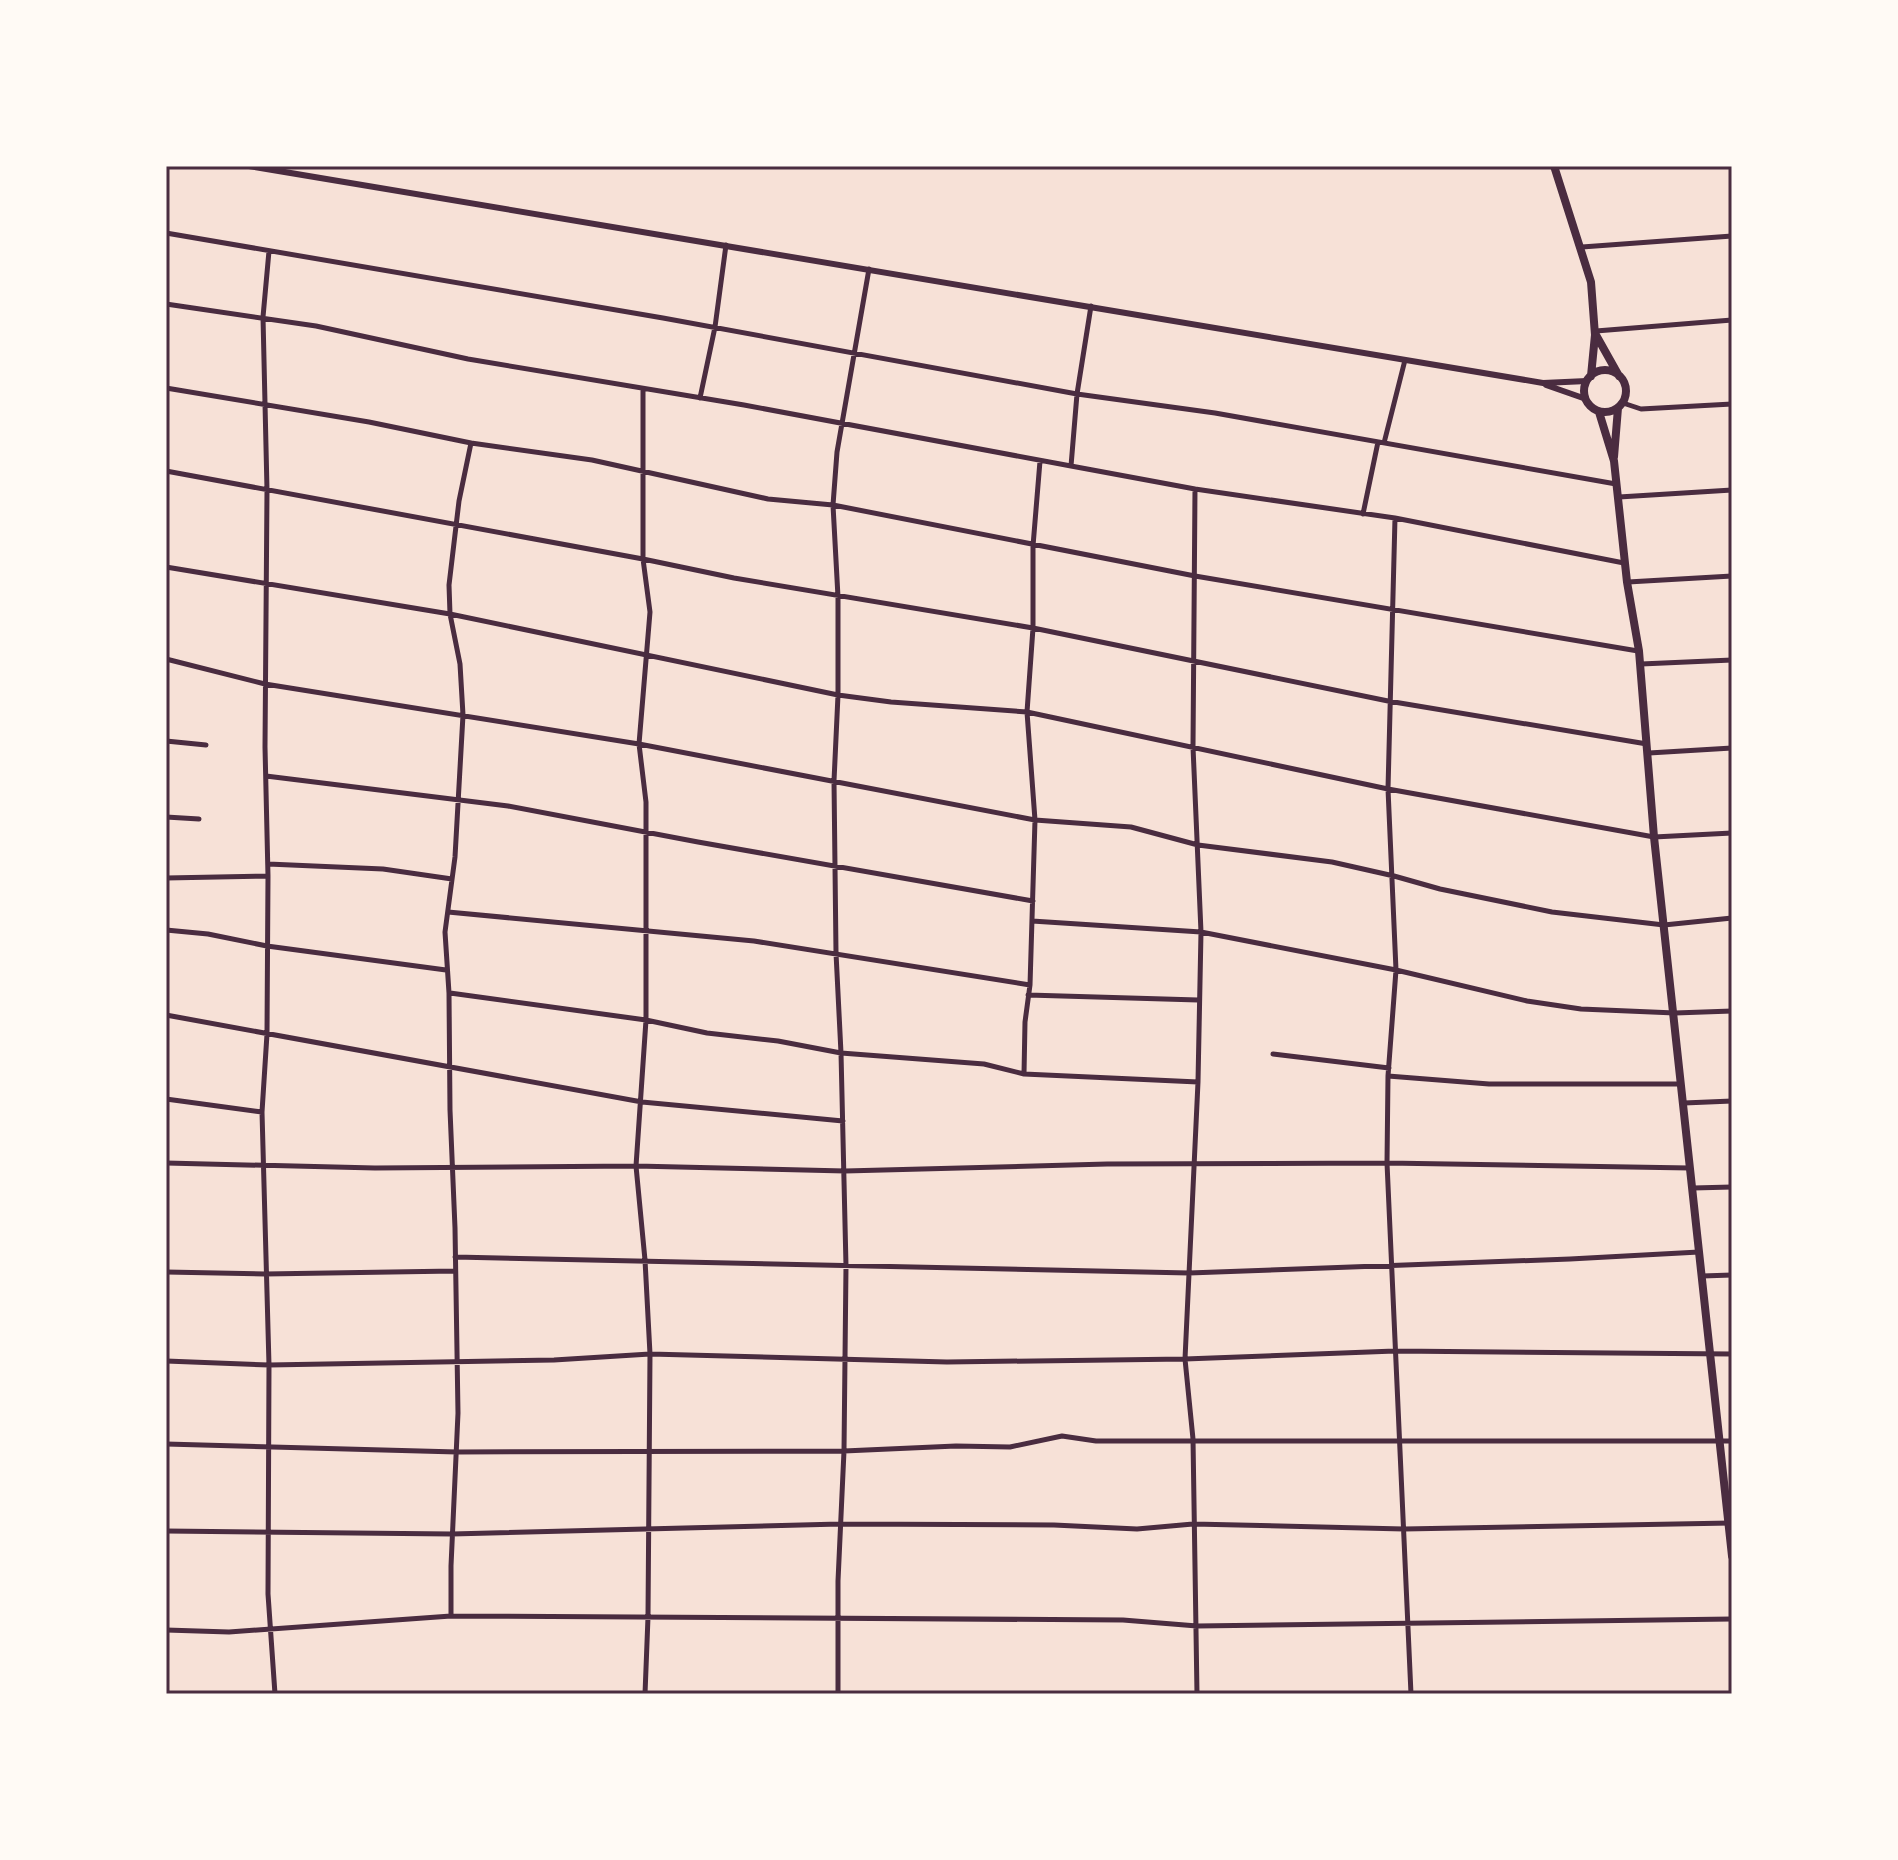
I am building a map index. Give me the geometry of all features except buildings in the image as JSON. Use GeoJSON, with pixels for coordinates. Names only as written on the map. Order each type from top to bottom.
{"type":"FeatureCollection","features":[{"type":"Feature","properties":{"kind":"highway"},"geometry":{"type":"LineString","coordinates":[[1554,166],[1591,282],[1595,333],[1586,399],[1599,412],[1614,461],[1627,582],[1641,664],[1654,837],[1680,1054],[1679,1084],[1684,1103],[1732,1556]]}},
{"type":"Feature","properties":{"kind":"highway"},"geometry":{"type":"LineString","coordinates":[[1595,333],[1625,386],[1614,461]]}},
{"type":"Feature","properties":{"kind":"highway"},"geometry":{"type":"LineString","coordinates":[[1589,378],[1605,370],[1619,376]]}},
{"type":"Feature","properties":{"kind":"highway"},"geometry":{"type":"LineString","coordinates":[[1599,412],[1609,412],[1620,405]]}},
{"type":"Feature","properties":{"kind":"street"},"geometry":{"type":"LineString","coordinates":[[249,166],[1543,383],[1586,399]]}},
{"type":"Feature","properties":{"kind":"street"},"geometry":{"type":"LineString","coordinates":[[166,233],[715,327],[1077,394],[1215,413],[1617,484]]}},
{"type":"Feature","properties":{"kind":"street"},"geometry":{"type":"LineString","coordinates":[[1582,247],[1732,236]]}},
{"type":"Feature","properties":{"kind":"street"},"geometry":{"type":"LineString","coordinates":[[700,398],[715,327],[726,244]]}},
{"type":"Feature","properties":{"kind":"street"},"geometry":{"type":"LineString","coordinates":[[269,251],[263,317],[267,490],[265,684],[268,876],[267,1034],[262,1112],[269,1365],[268,1594],[275,1694]]}},
{"type":"Feature","properties":{"kind":"street"},"geometry":{"type":"LineString","coordinates":[[838,1694],[846,1266],[834,865],[838,597],[833,505],[842,423],[869,269]]}},
{"type":"Feature","properties":{"kind":"street"},"geometry":{"type":"LineString","coordinates":[[166,304],[316,326],[468,359],[842,423],[1195,489],[1395,518],[1625,563]]}},
{"type":"Feature","properties":{"kind":"street"},"geometry":{"type":"LineString","coordinates":[[1071,466],[1077,394],[1091,306]]}},
{"type":"Feature","properties":{"kind":"street"},"geometry":{"type":"LineString","coordinates":[[1595,333],[1732,320]]}},
{"type":"Feature","properties":{"kind":"street"},"geometry":{"type":"LineString","coordinates":[[1363,514],[1405,359]]}},
{"type":"Feature","properties":{"kind":"street"},"geometry":{"type":"LineString","coordinates":[[1543,383],[1589,378]]}},
{"type":"Feature","properties":{"kind":"street"},"geometry":{"type":"LineString","coordinates":[[166,388],[369,422],[471,443],[540,451],[768,499],[833,505],[1195,576],[1639,651]]}},
{"type":"Feature","properties":{"kind":"street"},"geometry":{"type":"LineString","coordinates":[[643,390],[643,559],[650,612],[639,744],[646,802],[646,1020],[636,1166],[650,1354],[645,1694]]}},
{"type":"Feature","properties":{"kind":"street"},"geometry":{"type":"LineString","coordinates":[[1620,405],[1641,409],[1732,404]]}},
{"type":"Feature","properties":{"kind":"street"},"geometry":{"type":"LineString","coordinates":[[451,1616],[457,1362],[445,932],[459,801],[463,715],[460,664],[450,614],[449,585],[459,501],[471,443]]}},
{"type":"Feature","properties":{"kind":"street"},"geometry":{"type":"LineString","coordinates":[[1024,1074],[1035,820],[1027,712],[1033,628],[1033,546],[1040,461]]}},
{"type":"Feature","properties":{"kind":"street"},"geometry":{"type":"LineString","coordinates":[[166,471],[838,597],[1033,628],[1388,701],[1648,748],[1732,748]]}},
{"type":"Feature","properties":{"kind":"street"},"geometry":{"type":"LineString","coordinates":[[1195,489],[1193,747],[1201,932],[1198,1082],[1185,1359],[1193,1439],[1197,1694]]}},
{"type":"Feature","properties":{"kind":"street"},"geometry":{"type":"LineString","coordinates":[[1619,497],[1732,490]]}},
{"type":"Feature","properties":{"kind":"street"},"geometry":{"type":"LineString","coordinates":[[1395,518],[1388,789],[1396,970],[1388,1076],[1387,1163],[1411,1694]]}},
{"type":"Feature","properties":{"kind":"street"},"geometry":{"type":"LineString","coordinates":[[166,567],[450,614],[838,695],[1027,712],[1388,789],[1654,837],[1732,833]]}},
{"type":"Feature","properties":{"kind":"street"},"geometry":{"type":"LineString","coordinates":[[1627,582],[1732,576]]}},
{"type":"Feature","properties":{"kind":"street"},"geometry":{"type":"LineString","coordinates":[[166,659],[265,684],[639,744],[1035,820],[1131,827],[1198,845],[1332,862],[1552,912],[1664,925],[1732,918]]}},
{"type":"Feature","properties":{"kind":"street"},"geometry":{"type":"LineString","coordinates":[[1641,664],[1732,660]]}},
{"type":"Feature","properties":{"kind":"street"},"geometry":{"type":"LineString","coordinates":[[166,741],[206,745]]}},
{"type":"Feature","properties":{"kind":"street"},"geometry":{"type":"LineString","coordinates":[[266,776],[508,806],[1033,901]]}},
{"type":"Feature","properties":{"kind":"street"},"geometry":{"type":"LineString","coordinates":[[166,817],[199,819]]}},
{"type":"Feature","properties":{"kind":"street"},"geometry":{"type":"LineString","coordinates":[[268,864],[383,869],[452,879]]}},
{"type":"Feature","properties":{"kind":"street"},"geometry":{"type":"LineString","coordinates":[[166,878],[268,876]]}},
{"type":"Feature","properties":{"kind":"street"},"geometry":{"type":"LineString","coordinates":[[448,912],[645,930],[836,953],[1030,985]]}},
{"type":"Feature","properties":{"kind":"street"},"geometry":{"type":"LineString","coordinates":[[1032,921],[1201,932],[1396,970],[1527,1001],[1581,1009],[1675,1013],[1732,1011]]}},
{"type":"Feature","properties":{"kind":"street"},"geometry":{"type":"LineString","coordinates":[[166,930],[446,970]]}},
{"type":"Feature","properties":{"kind":"street"},"geometry":{"type":"LineString","coordinates":[[449,993],[646,1020],[707,1033],[778,1041],[841,1053],[971,1062],[1024,1074],[1198,1082]]}},
{"type":"Feature","properties":{"kind":"street"},"geometry":{"type":"LineString","coordinates":[[1028,995],[1198,1000]]}},
{"type":"Feature","properties":{"kind":"street"},"geometry":{"type":"LineString","coordinates":[[166,1015],[642,1102],[843,1121]]}},
{"type":"Feature","properties":{"kind":"street"},"geometry":{"type":"LineString","coordinates":[[1273,1054],[1389,1068]]}},
{"type":"Feature","properties":{"kind":"street"},"geometry":{"type":"LineString","coordinates":[[1388,1076],[1489,1084],[1679,1084]]}},
{"type":"Feature","properties":{"kind":"street"},"geometry":{"type":"LineString","coordinates":[[166,1099],[262,1112]]}},
{"type":"Feature","properties":{"kind":"street"},"geometry":{"type":"LineString","coordinates":[[1684,1103],[1732,1101]]}},
{"type":"Feature","properties":{"kind":"street"},"geometry":{"type":"LineString","coordinates":[[166,1163],[375,1168],[636,1166],[845,1171],[1387,1163],[1690,1168]]}},
{"type":"Feature","properties":{"kind":"street"},"geometry":{"type":"LineString","coordinates":[[1692,1188],[1732,1187]]}},
{"type":"Feature","properties":{"kind":"street"},"geometry":{"type":"LineString","coordinates":[[455,1257],[1189,1273],[1699,1252]]}},
{"type":"Feature","properties":{"kind":"street"},"geometry":{"type":"LineString","coordinates":[[166,1272],[455,1271]]}},
{"type":"Feature","properties":{"kind":"street"},"geometry":{"type":"LineString","coordinates":[[1702,1276],[1732,1275]]}},
{"type":"Feature","properties":{"kind":"street"},"geometry":{"type":"LineString","coordinates":[[166,1361],[269,1365],[554,1360],[650,1354],[947,1362],[1185,1359],[1395,1351],[1732,1354]]}},
{"type":"Feature","properties":{"kind":"street"},"geometry":{"type":"LineString","coordinates":[[166,1444],[457,1452],[844,1451],[1010,1447],[1062,1436],[1096,1441],[1732,1441]]}},
{"type":"Feature","properties":{"kind":"street"},"geometry":{"type":"LineString","coordinates":[[166,1531],[452,1534],[840,1524],[1054,1525],[1137,1529],[1193,1524],[1404,1529],[1730,1523]]}},
{"type":"Feature","properties":{"kind":"street"},"geometry":{"type":"LineString","coordinates":[[166,1630],[229,1632],[451,1616],[1123,1620],[1197,1626],[1732,1619]]}}]}
